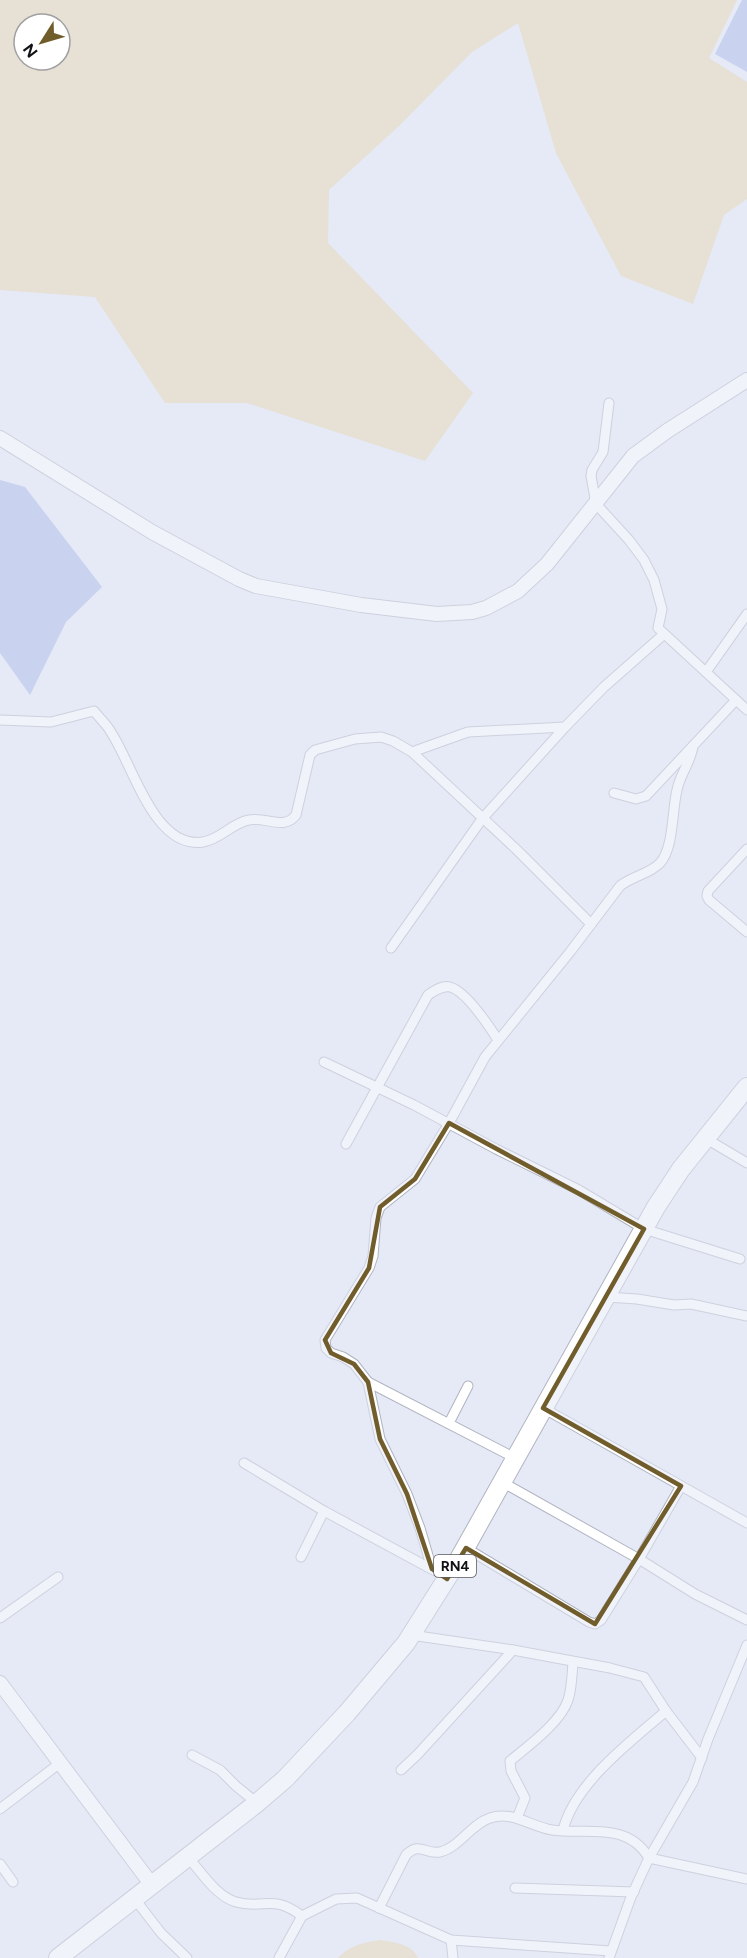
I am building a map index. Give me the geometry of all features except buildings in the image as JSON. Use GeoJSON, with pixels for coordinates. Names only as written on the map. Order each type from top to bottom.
{"type":"FeatureCollection","features":[{"type":"Feature","properties":{"kind":"highway","name":"RN4"},"geometry":{"type":"LineString","coordinates":[[58,1958],[285,1779],[347,1713],[411,1635],[440,1574],[466,1548],[644,1229],[681,1169],[747,1087]]}},
{"type":"Feature","properties":{"kind":"street"},"geometry":{"type":"LineString","coordinates":[[0,438],[152,532],[256,586],[361,605],[437,614],[472,612],[486,608],[518,591],[547,564],[596,504],[624,465],[646,445],[747,380]]}},
{"type":"Feature","properties":{"kind":"street"},"geometry":{"type":"LineString","coordinates":[[609,404],[603,452],[591,476],[596,504],[629,540],[649,570],[661,601],[662,613],[657,625],[663,635],[747,710]]}},
{"type":"Feature","properties":{"kind":"street"},"geometry":{"type":"LineString","coordinates":[[706,672],[747,614]]}},
{"type":"Feature","properties":{"kind":"street"},"geometry":{"type":"LineString","coordinates":[[391,948],[482,819],[604,687],[663,635]]}},
{"type":"Feature","properties":{"kind":"street"},"geometry":{"type":"LineString","coordinates":[[614,793],[636,800],[646,796],[736,700]]}},
{"type":"Feature","properties":{"kind":"street"},"geometry":{"type":"LineString","coordinates":[[0,720],[51,722],[94,711],[107,725],[155,817],[176,835],[194,842],[205,842],[250,819],[286,823],[292,820],[296,815],[310,755],[320,748],[381,737],[393,741],[412,752],[517,850],[591,924]]}},
{"type":"Feature","properties":{"kind":"street"},"geometry":{"type":"LineString","coordinates":[[412,752],[468,732],[565,727]]}},
{"type":"Feature","properties":{"kind":"street"},"geometry":{"type":"LineString","coordinates":[[515,1458],[368,1382],[354,1364],[331,1353],[326,1348],[326,1340],[369,1268],[373,1256],[376,1218],[380,1207],[415,1179],[449,1123],[473,1077],[498,1040],[620,886],[649,871],[662,861],[672,825],[678,786],[692,754],[693,746]]}},
{"type":"Feature","properties":{"kind":"street"},"geometry":{"type":"LineString","coordinates":[[747,849],[708,891],[707,896],[747,932]]}},
{"type":"Feature","properties":{"kind":"street"},"geometry":{"type":"LineString","coordinates":[[346,1144],[428,995],[444,986],[451,987],[478,1011],[498,1040]]}},
{"type":"Feature","properties":{"kind":"street"},"geometry":{"type":"LineString","coordinates":[[324,1062],[376,1086],[579,1190],[644,1229],[740,1259]]}},
{"type":"Feature","properties":{"kind":"street"},"geometry":{"type":"LineString","coordinates":[[705,1138],[747,1163]]}},
{"type":"Feature","properties":{"kind":"street"},"geometry":{"type":"LineString","coordinates":[[606,1297],[674,1305],[691,1304],[747,1316]]}},
{"type":"Feature","properties":{"kind":"street"},"geometry":{"type":"LineString","coordinates":[[368,1382],[380,1439],[407,1494],[440,1574]]}},
{"type":"Feature","properties":{"kind":"street"},"geometry":{"type":"LineString","coordinates":[[448,1423],[468,1386]]}},
{"type":"Feature","properties":{"kind":"street"},"geometry":{"type":"LineString","coordinates":[[543,1408],[747,1523]]}},
{"type":"Feature","properties":{"kind":"street"},"geometry":{"type":"LineString","coordinates":[[244,1463],[324,1511],[440,1574]]}},
{"type":"Feature","properties":{"kind":"street"},"geometry":{"type":"LineString","coordinates":[[502,1482],[639,1559],[695,1594],[747,1620]]}},
{"type":"Feature","properties":{"kind":"street"},"geometry":{"type":"LineString","coordinates":[[466,1548],[588,1622],[595,1624],[601,1620],[681,1486]]}},
{"type":"Feature","properties":{"kind":"street"},"geometry":{"type":"LineString","coordinates":[[301,1557],[324,1511]]}},
{"type":"Feature","properties":{"kind":"street"},"geometry":{"type":"LineString","coordinates":[[0,1618],[58,1577]]}},
{"type":"Feature","properties":{"kind":"street"},"geometry":{"type":"LineString","coordinates":[[411,1635],[513,1650],[610,1668],[644,1677],[666,1711],[702,1758]]}},
{"type":"Feature","properties":{"kind":"street"},"geometry":{"type":"LineString","coordinates":[[279,1958],[302,1916],[336,1899],[346,1897],[357,1898],[452,1940],[610,1956],[649,1858],[693,1782],[708,1739],[747,1645]]}},
{"type":"Feature","properties":{"kind":"street"},"geometry":{"type":"LineString","coordinates":[[401,1770],[513,1650]]}},
{"type":"Feature","properties":{"kind":"street"},"geometry":{"type":"LineString","coordinates":[[517,1818],[525,1798],[511,1771],[510,1761],[562,1712],[568,1702],[573,1662]]}},
{"type":"Feature","properties":{"kind":"street"},"geometry":{"type":"LineString","coordinates":[[0,1683],[152,1885]]}},
{"type":"Feature","properties":{"kind":"street"},"geometry":{"type":"LineString","coordinates":[[563,1830],[568,1813],[581,1791],[666,1711]]}},
{"type":"Feature","properties":{"kind":"street"},"geometry":{"type":"LineString","coordinates":[[192,1755],[220,1770],[257,1803]]}},
{"type":"Feature","properties":{"kind":"street"},"geometry":{"type":"LineString","coordinates":[[0,1809],[60,1763]]}},
{"type":"Feature","properties":{"kind":"street"},"geometry":{"type":"LineString","coordinates":[[379,1908],[406,1855],[411,1850],[418,1848],[440,1852],[490,1817],[517,1818],[552,1830],[596,1831],[622,1835],[644,1848],[649,1858]]}},
{"type":"Feature","properties":{"kind":"street"},"geometry":{"type":"LineString","coordinates":[[188,1857],[213,1886],[234,1902],[279,1903],[302,1916]]}},
{"type":"Feature","properties":{"kind":"street"},"geometry":{"type":"LineString","coordinates":[[649,1858],[747,1878]]}},
{"type":"Feature","properties":{"kind":"street"},"geometry":{"type":"LineString","coordinates":[[0,1864],[13,1882]]}},
{"type":"Feature","properties":{"kind":"street"},"geometry":{"type":"LineString","coordinates":[[515,1888],[634,1892]]}},
{"type":"Feature","properties":{"kind":"street"},"geometry":{"type":"LineString","coordinates":[[134,1898],[161,1933],[187,1958]]}},
{"type":"Feature","properties":{"kind":"street"},"geometry":{"type":"LineString","coordinates":[[452,1940],[453,1958]]}},
{"type":"Feature","properties":{"kind":"highlighted area"},"geometry":{"type":"Polygon","coordinates":[[[449,1123],[644,1229],[543,1408],[681,1486],[595,1624],[466,1548],[447,1579],[432,1569],[407,1494],[380,1439],[368,1382],[354,1364],[331,1353],[325,1340],[369,1268],[380,1207],[415,1179],[449,1123]]]}},
{"type":"Feature","properties":{"kind":"shaded area"},"geometry":{"type":"Polygon","coordinates":[[[0,0],[737,0],[709,58],[747,82],[747,199],[724,215],[693,304],[621,276],[556,153],[518,23],[472,52],[399,126],[329,190],[328,243],[473,393],[425,461],[247,403],[165,403],[95,297],[0,290],[0,0]]]}},
{"type":"Feature","properties":{"kind":"shaded area"},"geometry":{"type":"Polygon","coordinates":[[[380,1940],[407,1947],[418,1958],[338,1958],[352,1947],[380,1940]]]}},
{"type":"Feature","properties":{"kind":"water"},"geometry":{"type":"Polygon","coordinates":[[[742,0],[747,0],[747,72],[715,54],[742,0]]]}},
{"type":"Feature","properties":{"kind":"water"},"geometry":{"type":"Polygon","coordinates":[[[0,480],[25,487],[102,587],[66,622],[30,695],[0,653],[0,480]]]}}]}
